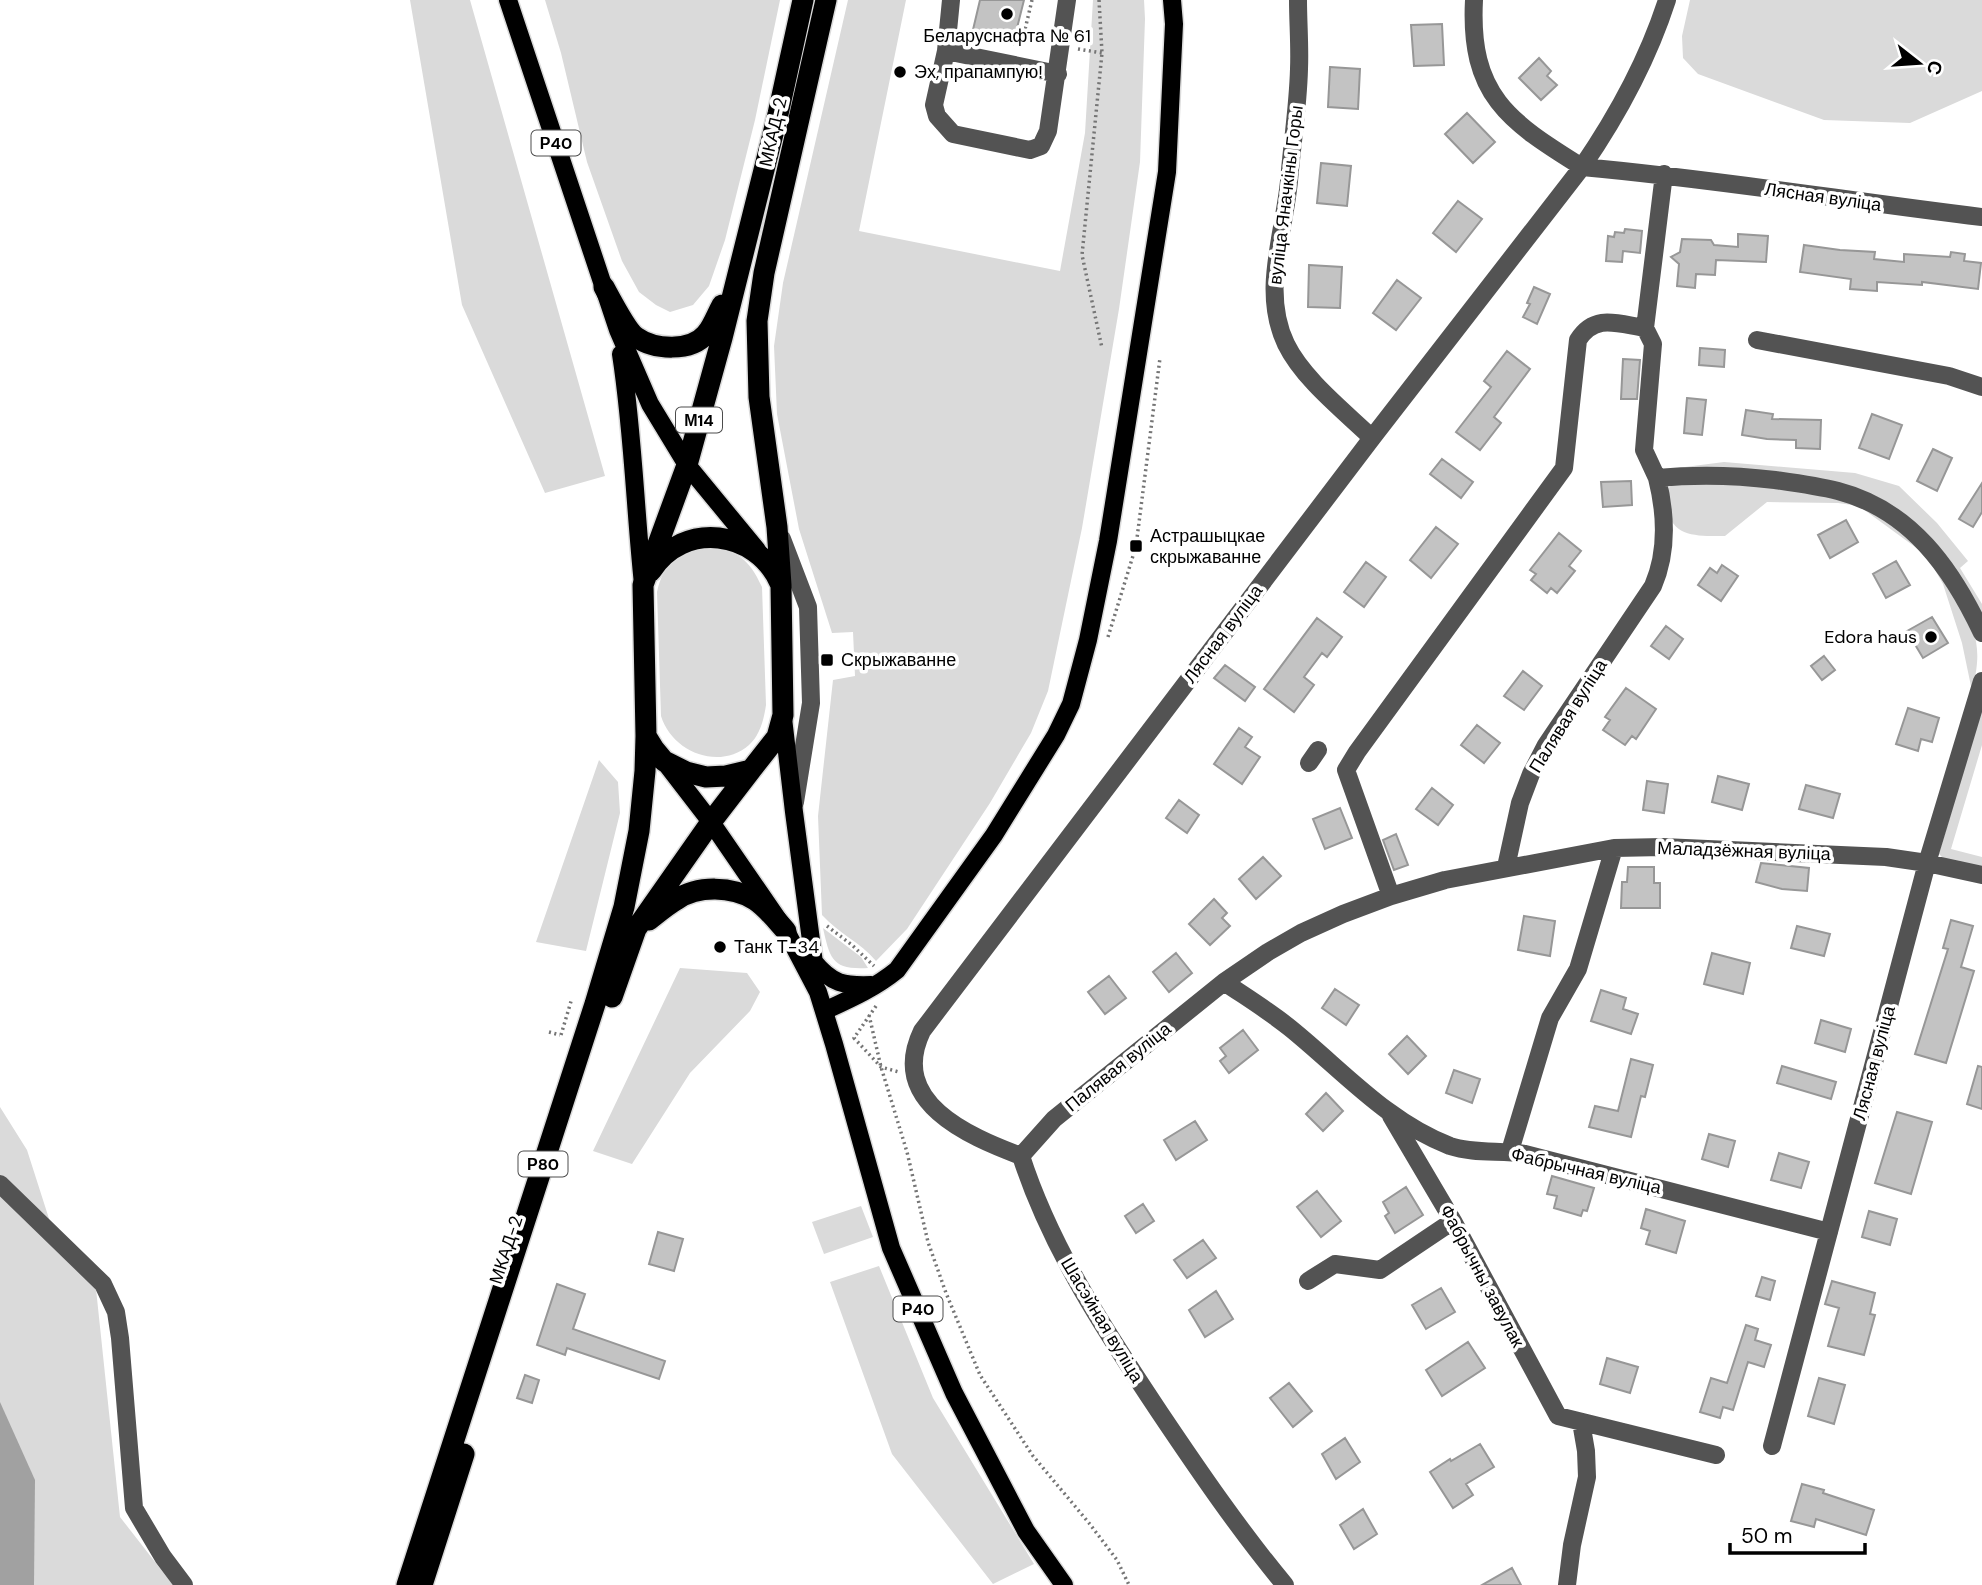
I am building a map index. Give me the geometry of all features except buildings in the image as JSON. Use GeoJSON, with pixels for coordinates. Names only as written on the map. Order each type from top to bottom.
{"type":"FeatureCollection","features":[{"type":"Feature","properties":{"kind":"highway","name":"М14"},"geometry":{"type":"LineString","coordinates":[[646,736],[643,585],[687,465],[744,251],[803,0]]}},
{"type":"Feature","properties":{"kind":"highway","name":"МКАД-2"},"geometry":{"type":"LineString","coordinates":[[781,585],[777,527],[759,397],[757,321],[764,273],[826,0]]}},
{"type":"Feature","properties":{"kind":"highway","name":"Р40"},"geometry":{"type":"LineString","coordinates":[[604,287],[634,336],[650,344],[667,347],[691,345],[705,335],[714,322],[744,251]]}},
{"type":"Feature","properties":{"kind":"highway"},"geometry":{"type":"LineString","coordinates":[[643,585],[659,559],[683,542],[713,537],[742,543],[766,561],[775,571],[781,585],[783,715],[777,737],[751,770],[706,777],[686,772],[664,761],[646,736]]}},
{"type":"Feature","properties":{"kind":"highway","name":"Р80"},"geometry":{"type":"LineString","coordinates":[[407,1585],[624,907],[639,831],[646,736]]}},
{"type":"Feature","properties":{"kind":"highway","name":"Р80"},"geometry":{"type":"LineString","coordinates":[[636,929],[751,770]]}},
{"type":"Feature","properties":{"kind":"highway"},"geometry":{"type":"LineString","coordinates":[[636,929],[678,898],[705,889],[732,891],[752,899],[767,910],[786,931]]}},
{"type":"Feature","properties":{"kind":"highway","name":"МКАД-2"},"geometry":{"type":"LineString","coordinates":[[422,1585],[615,985],[636,929]]}},
{"type":"Feature","properties":{"kind":"main road","name":"Р40"},"geometry":{"type":"LineString","coordinates":[[509,0],[618,330],[650,404],[687,465],[766,561]]}},
{"type":"Feature","properties":{"kind":"main road"},"geometry":{"type":"LineString","coordinates":[[824,1011],[855,997],[897,970],[994,835],[1056,735],[1071,704],[1088,640],[1108,541],[1167,172],[1174,24],[1172,0]]}},
{"type":"Feature","properties":{"kind":"main road","name":"Р40"},"geometry":{"type":"LineString","coordinates":[[618,330],[628,399],[643,585]]}},
{"type":"Feature","properties":{"kind":"main road","name":"Р40"},"geometry":{"type":"LineString","coordinates":[[783,715],[818,992],[891,1248],[954,1393],[1026,1531],[1064,1585]]}},
{"type":"Feature","properties":{"kind":"main road","name":"Р40"},"geometry":{"type":"LineString","coordinates":[[664,761],[711,822],[786,931],[818,992]]}},
{"type":"Feature","properties":{"kind":"main road"},"geometry":{"type":"LineString","coordinates":[[814,962],[824,975],[836,982],[848,986],[878,984]]}},
{"type":"Feature","properties":{"kind":"street"},"geometry":{"type":"LineString","coordinates":[[951,0],[946,51],[934,105],[937,116],[953,134],[1030,150],[1041,146],[1048,131],[1068,0]]}},
{"type":"Feature","properties":{"kind":"street","name":"вуліца Яначкіны Горы"},"geometry":{"type":"LineString","coordinates":[[1298,0],[1297,94],[1288,191],[1274,286],[1275,306],[1279,326],[1294,359],[1372,438]]}},
{"type":"Feature","properties":{"kind":"street"},"geometry":{"type":"LineString","coordinates":[[1474,0],[1472,31],[1476,55],[1483,76],[1497,101],[1521,126],[1582,167],[1625,96],[1667,0]]}},
{"type":"Feature","properties":{"kind":"street"},"geometry":{"type":"LineString","coordinates":[[946,51],[1058,74]]}},
{"type":"Feature","properties":{"kind":"street","name":"Лясная вуліца"},"geometry":{"type":"LineString","coordinates":[[914,1076],[914,1053],[922,1031],[1372,438],[1582,167],[1664,174],[1982,217]]}},
{"type":"Feature","properties":{"kind":"street"},"geometry":{"type":"LineString","coordinates":[[1664,174],[1645,328],[1653,344],[1644,450],[1657,478],[1692,474],[1730,475],[1795,483],[1840,492],[1877,507],[1912,531],[1938,558],[1961,590],[1982,633]]}},
{"type":"Feature","properties":{"kind":"street"},"geometry":{"type":"LineString","coordinates":[[1391,896],[1346,770],[1564,468],[1578,340],[1584,331],[1601,322],[1645,328]]}},
{"type":"Feature","properties":{"kind":"street"},"geometry":{"type":"LineString","coordinates":[[1757,340],[1949,376],[1982,387]]}},
{"type":"Feature","properties":{"kind":"street","name":"Палявая вуліца"},"geometry":{"type":"LineString","coordinates":[[1021,1156],[1054,1119],[1224,982],[1268,952],[1301,933],[1391,896],[1445,880],[1506,867],[1515,823],[1531,774],[1546,745],[1653,586],[1660,571],[1664,538],[1663,503],[1657,478]]}},
{"type":"Feature","properties":{"kind":"street"},"geometry":{"type":"LineString","coordinates":[[777,527],[808,607],[811,703],[794,812]]}},
{"type":"Feature","properties":{"kind":"street","name":"Лясная вуліца"},"geometry":{"type":"LineString","coordinates":[[1772,1446],[1927,863],[1982,681]]}},
{"type":"Feature","properties":{"kind":"street","name":"Маладзёжная вуліца"},"geometry":{"type":"LineString","coordinates":[[1506,867],[1614,848],[1663,847],[1886,857],[1982,875]]}},
{"type":"Feature","properties":{"kind":"street"},"geometry":{"type":"LineString","coordinates":[[1510,1151],[1550,1018],[1578,969],[1614,848]]}},
{"type":"Feature","properties":{"kind":"street","name":"Фабрычная вуліца"},"geometry":{"type":"LineString","coordinates":[[1224,982],[1289,1027],[1391,1115],[1452,1146],[1534,1156],[1829,1232]]}},
{"type":"Feature","properties":{"kind":"street"},"geometry":{"type":"LineString","coordinates":[[914,1076],[930,1105],[946,1119],[966,1133],[1021,1156]]}},
{"type":"Feature","properties":{"kind":"street","name":"Фабрычны завулак"},"geometry":{"type":"LineString","coordinates":[[1391,1115],[1453,1222],[1558,1416],[1716,1455]]}},
{"type":"Feature","properties":{"kind":"street","name":"Шасэйная вуліца"},"geometry":{"type":"LineString","coordinates":[[1021,1156],[1030,1184],[1061,1251],[1101,1325],[1200,1472],[1285,1585]]}},
{"type":"Feature","properties":{"kind":"street"},"geometry":{"type":"LineString","coordinates":[[0,1184],[103,1284],[116,1312],[121,1338],[134,1508],[163,1557],[184,1585]]}},
{"type":"Feature","properties":{"kind":"street"},"geometry":{"type":"LineString","coordinates":[[1308,1281],[1335,1264],[1380,1270],[1453,1222]]}},
{"type":"Feature","properties":{"kind":"street"},"geometry":{"type":"LineString","coordinates":[[1567,1585],[1587,1477],[1581,1422]]}},
{"type":"Feature","properties":{"kind":"path"},"geometry":{"type":"LineString","coordinates":[[1032,0],[1023,38],[1048,44]]}},
{"type":"Feature","properties":{"kind":"path"},"geometry":{"type":"LineString","coordinates":[[1099,0],[1102,53],[1082,255],[1102,348]]}},
{"type":"Feature","properties":{"kind":"path"},"geometry":{"type":"LineString","coordinates":[[1079,49],[1102,53]]}},
{"type":"Feature","properties":{"kind":"path"},"geometry":{"type":"LineString","coordinates":[[1136,545],[1160,358]]}},
{"type":"Feature","properties":{"kind":"path"},"geometry":{"type":"LineString","coordinates":[[822,922],[873,964],[878,984]]}},
{"type":"Feature","properties":{"kind":"path"},"geometry":{"type":"LineString","coordinates":[[561,1035],[572,998]]}},
{"type":"Feature","properties":{"kind":"path"},"geometry":{"type":"LineString","coordinates":[[869,1015],[881,1067],[907,1152],[928,1242],[980,1375],[1033,1456],[1117,1560],[1129,1585]]}},
{"type":"Feature","properties":{"kind":"path"},"geometry":{"type":"LineString","coordinates":[[854,1038],[881,1067],[914,1076]]}},
{"type":"Feature","properties":{"kind":"shaded area"},"geometry":{"type":"Polygon","coordinates":[[[410,0],[470,0],[605,476],[545,493],[462,305],[410,0]]]}},
{"type":"Feature","properties":{"kind":"shaded area"},"geometry":{"type":"Polygon","coordinates":[[[545,0],[780,0],[755,120],[725,240],[709,286],[693,305],[670,312],[656,305],[639,292],[622,261],[587,162],[561,53],[545,0]]]}},
{"type":"Feature","properties":{"kind":"shaded area"},"geometry":{"type":"Polygon","coordinates":[[[848,0],[906,0],[859,231],[1060,271],[1085,133],[1093,0],[1144,0],[1145,19],[1140,162],[1119,309],[1082,528],[1048,691],[1031,733],[990,803],[907,929],[876,961],[822,915],[818,816],[833,680],[855,676],[853,632],[832,633],[799,529],[777,414],[774,346],[783,283],[848,0]]]}},
{"type":"Feature","properties":{"kind":"shaded area"},"geometry":{"type":"Polygon","coordinates":[[[1690,0],[1982,0],[1982,91],[1910,123],[1824,120],[1698,74],[1683,58],[1682,36],[1690,0]]]}},
{"type":"Feature","properties":{"kind":"shaded area"},"geometry":{"type":"Polygon","coordinates":[[[1724,462],[1855,473],[1899,486],[1937,523],[1968,561],[1960,568],[1982,604],[1982,617],[1893,508],[1727,468],[1685,467],[1724,462]]]}},
{"type":"Feature","properties":{"kind":"shaded area"},"geometry":{"type":"Polygon","coordinates":[[[1711,483],[1786,488],[1821,494],[1857,506],[1838,503],[1767,502],[1725,536],[1694,535],[1679,529],[1669,514],[1669,487],[1674,484],[1711,483]]]}},
{"type":"Feature","properties":{"kind":"shaded area"},"geometry":{"type":"Polygon","coordinates":[[[1861,508],[1884,519],[1912,539],[1937,565],[1959,599],[1976,643],[1977,665],[1972,691],[1962,643],[1943,584],[1931,563],[1922,552],[1861,508]]]}},
{"type":"Feature","properties":{"kind":"shaded area"},"geometry":{"type":"Polygon","coordinates":[[[707,546],[727,551],[747,562],[762,587],[766,705],[759,732],[749,745],[737,753],[711,757],[686,748],[675,739],[661,716],[657,592],[668,566],[680,556],[707,546]]]}},
{"type":"Feature","properties":{"kind":"shaded area"},"geometry":{"type":"Polygon","coordinates":[[[1982,706],[1982,745],[1951,849],[1982,857],[1982,869],[1943,858],[1939,854],[1982,706]]]}},
{"type":"Feature","properties":{"kind":"shaded area"},"geometry":{"type":"Polygon","coordinates":[[[599,760],[618,782],[620,813],[586,951],[536,942],[599,760]]]}},
{"type":"Feature","properties":{"kind":"shaded area"},"geometry":{"type":"Polygon","coordinates":[[[823,928],[861,957],[868,968],[847,967],[835,960],[828,948],[823,928]]]}},
{"type":"Feature","properties":{"kind":"shaded area"},"geometry":{"type":"Polygon","coordinates":[[[680,968],[747,973],[760,992],[750,1011],[690,1073],[632,1164],[593,1151],[680,968]]]}},
{"type":"Feature","properties":{"kind":"shaded area"},"geometry":{"type":"Polygon","coordinates":[[[0,1107],[27,1150],[60,1253],[96,1289],[120,1517],[173,1585],[0,1585],[0,1107]]]}},
{"type":"Feature","properties":{"kind":"shaded area"},"geometry":{"type":"Polygon","coordinates":[[[861,1206],[873,1237],[824,1254],[812,1222],[861,1206]]]}},
{"type":"Feature","properties":{"kind":"shaded area"},"geometry":{"type":"Polygon","coordinates":[[[879,1266],[933,1398],[1034,1564],[993,1584],[892,1454],[830,1282],[879,1266]]]}},
{"type":"Feature","properties":{"kind":"shaded area"},"geometry":{"type":"Polygon","coordinates":[[[0,1402],[35,1480],[34,1585],[0,1585],[0,1402]]]}},
{"type":"Feature","properties":{"kind":"place","name":"Беларуснафта № 61"},"geometry":{"type":"Point","coordinates":[1007,14]}},
{"type":"Feature","properties":{"kind":"place","name":"Эх, прапампую!"},"geometry":{"type":"Point","coordinates":[900,72]}},
{"type":"Feature","properties":{"kind":"place","name":"Астрашыцкае скрыжаванне"},"geometry":{"type":"Point","coordinates":[1136,546]}},
{"type":"Feature","properties":{"kind":"place","name":"Edora haus"},"geometry":{"type":"Point","coordinates":[1931,637]}},
{"type":"Feature","properties":{"kind":"place","name":"Скрыжаванне"},"geometry":{"type":"Point","coordinates":[827,660]}},
{"type":"Feature","properties":{"kind":"place","name":"Танк Т-34"},"geometry":{"type":"Point","coordinates":[720,947]}}]}
